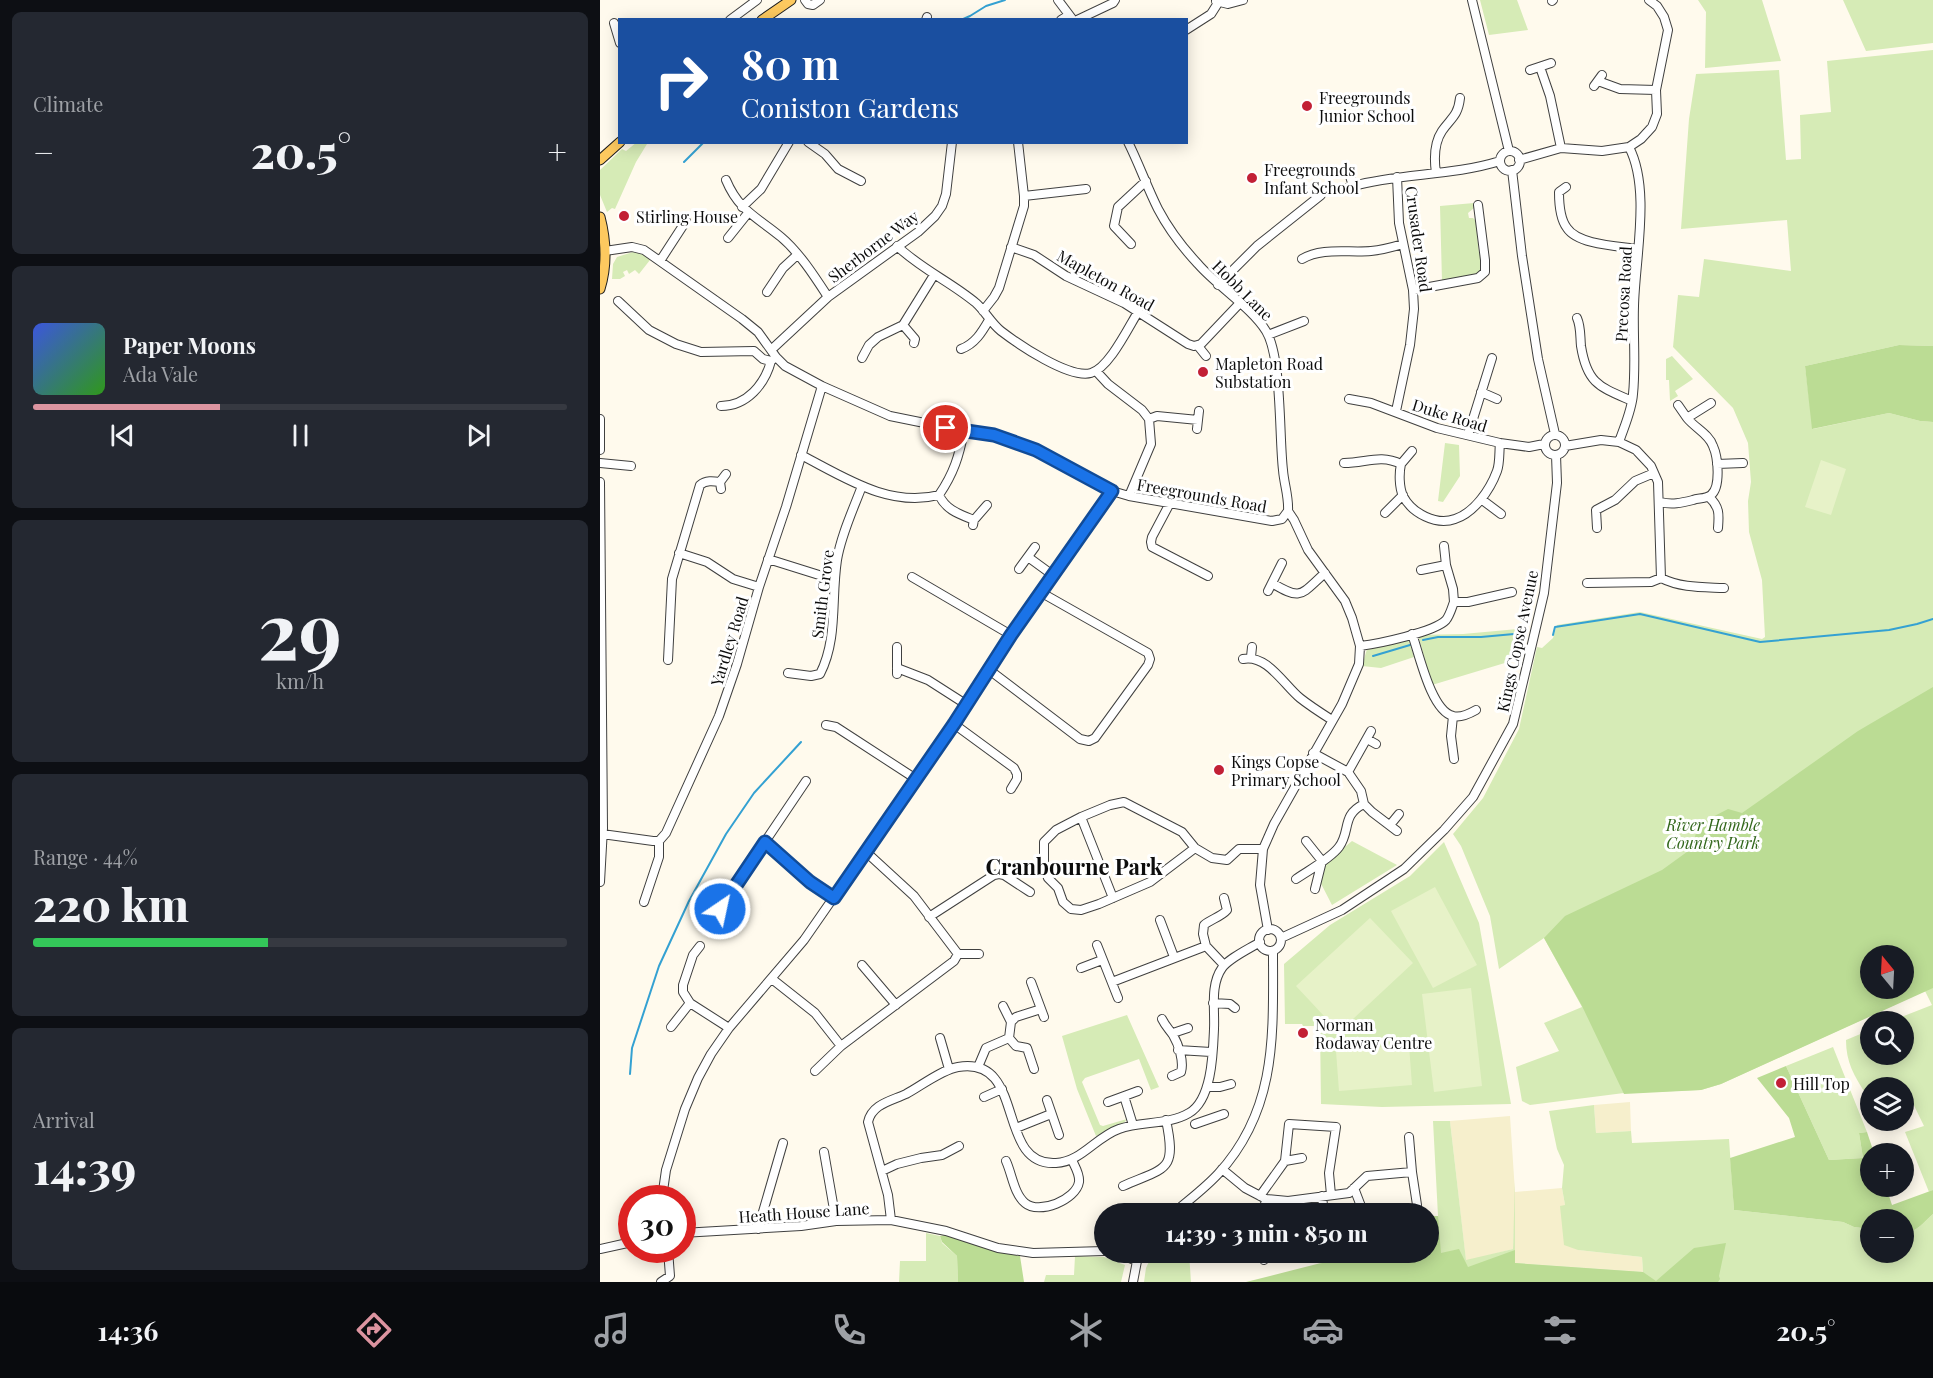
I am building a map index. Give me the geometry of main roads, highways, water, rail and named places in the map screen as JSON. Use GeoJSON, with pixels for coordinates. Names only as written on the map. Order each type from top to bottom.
{"type":"FeatureCollection","features":[{"type":"Feature","properties":{"kind":"main road"},"geometry":{"type":"LineString","coordinates":[[765,18],[791,0]]}},
{"type":"Feature","properties":{"kind":"main road"},"geometry":{"type":"LineString","coordinates":[[600,160],[618,144]]}},
{"type":"Feature","properties":{"kind":"main road"},"geometry":{"type":"LineString","coordinates":[[600,217],[604,232],[603,276],[600,289]]}},
{"type":"Feature","properties":{"kind":"waterway"},"geometry":{"type":"LineString","coordinates":[[966,18],[986,6],[1005,0]]}},
{"type":"Feature","properties":{"kind":"waterway"},"geometry":{"type":"LineString","coordinates":[[684,162],[702,144]]}},
{"type":"Feature","properties":{"kind":"waterway"},"geometry":{"type":"LineString","coordinates":[[1553,635],[1555,627],[1640,614],[1760,642],[1889,630],[1933,619]]}},
{"type":"Feature","properties":{"kind":"waterway"},"geometry":{"type":"LineString","coordinates":[[1423,640],[1438,637],[1481,637],[1525,633]]}},
{"type":"Feature","properties":{"kind":"waterway"},"geometry":{"type":"LineString","coordinates":[[1373,656],[1410,645]]}},
{"type":"Feature","properties":{"kind":"waterway"},"geometry":{"type":"LineString","coordinates":[[630,1074],[632,1048],[659,966],[689,901],[726,834],[754,793],[801,742]]}},
{"type":"Feature","properties":{"kind":"place","name":"Freegrounds Junior School"},"geometry":{"type":"Point","coordinates":[1307,106]}},
{"type":"Feature","properties":{"kind":"place","name":"Freegrounds Infant School"},"geometry":{"type":"Point","coordinates":[1252,178]}},
{"type":"Feature","properties":{"kind":"place","name":"Stirling House"},"geometry":{"type":"Point","coordinates":[624,216]}},
{"type":"Feature","properties":{"kind":"place","name":"Mapleton Road Substation"},"geometry":{"type":"Point","coordinates":[1203,372]}},
{"type":"Feature","properties":{"kind":"place","name":"Kings Copse Primary School"},"geometry":{"type":"Point","coordinates":[1219,770]}},
{"type":"Feature","properties":{"kind":"place","name":"Norman Rodaway Centre"},"geometry":{"type":"Point","coordinates":[1303,1033]}},
{"type":"Feature","properties":{"kind":"place","name":"Hill Top"},"geometry":{"type":"Point","coordinates":[1781,1083]}},
{"type":"Feature","properties":{"kind":"district","name":"Cranbourne Park"},"geometry":{"type":"Point","coordinates":[1074,866]}},
{"type":"Feature","properties":{"kind":"park label","name":"River Hamble Country Park"},"geometry":{"type":"Point","coordinates":[1713,833]}}]}
